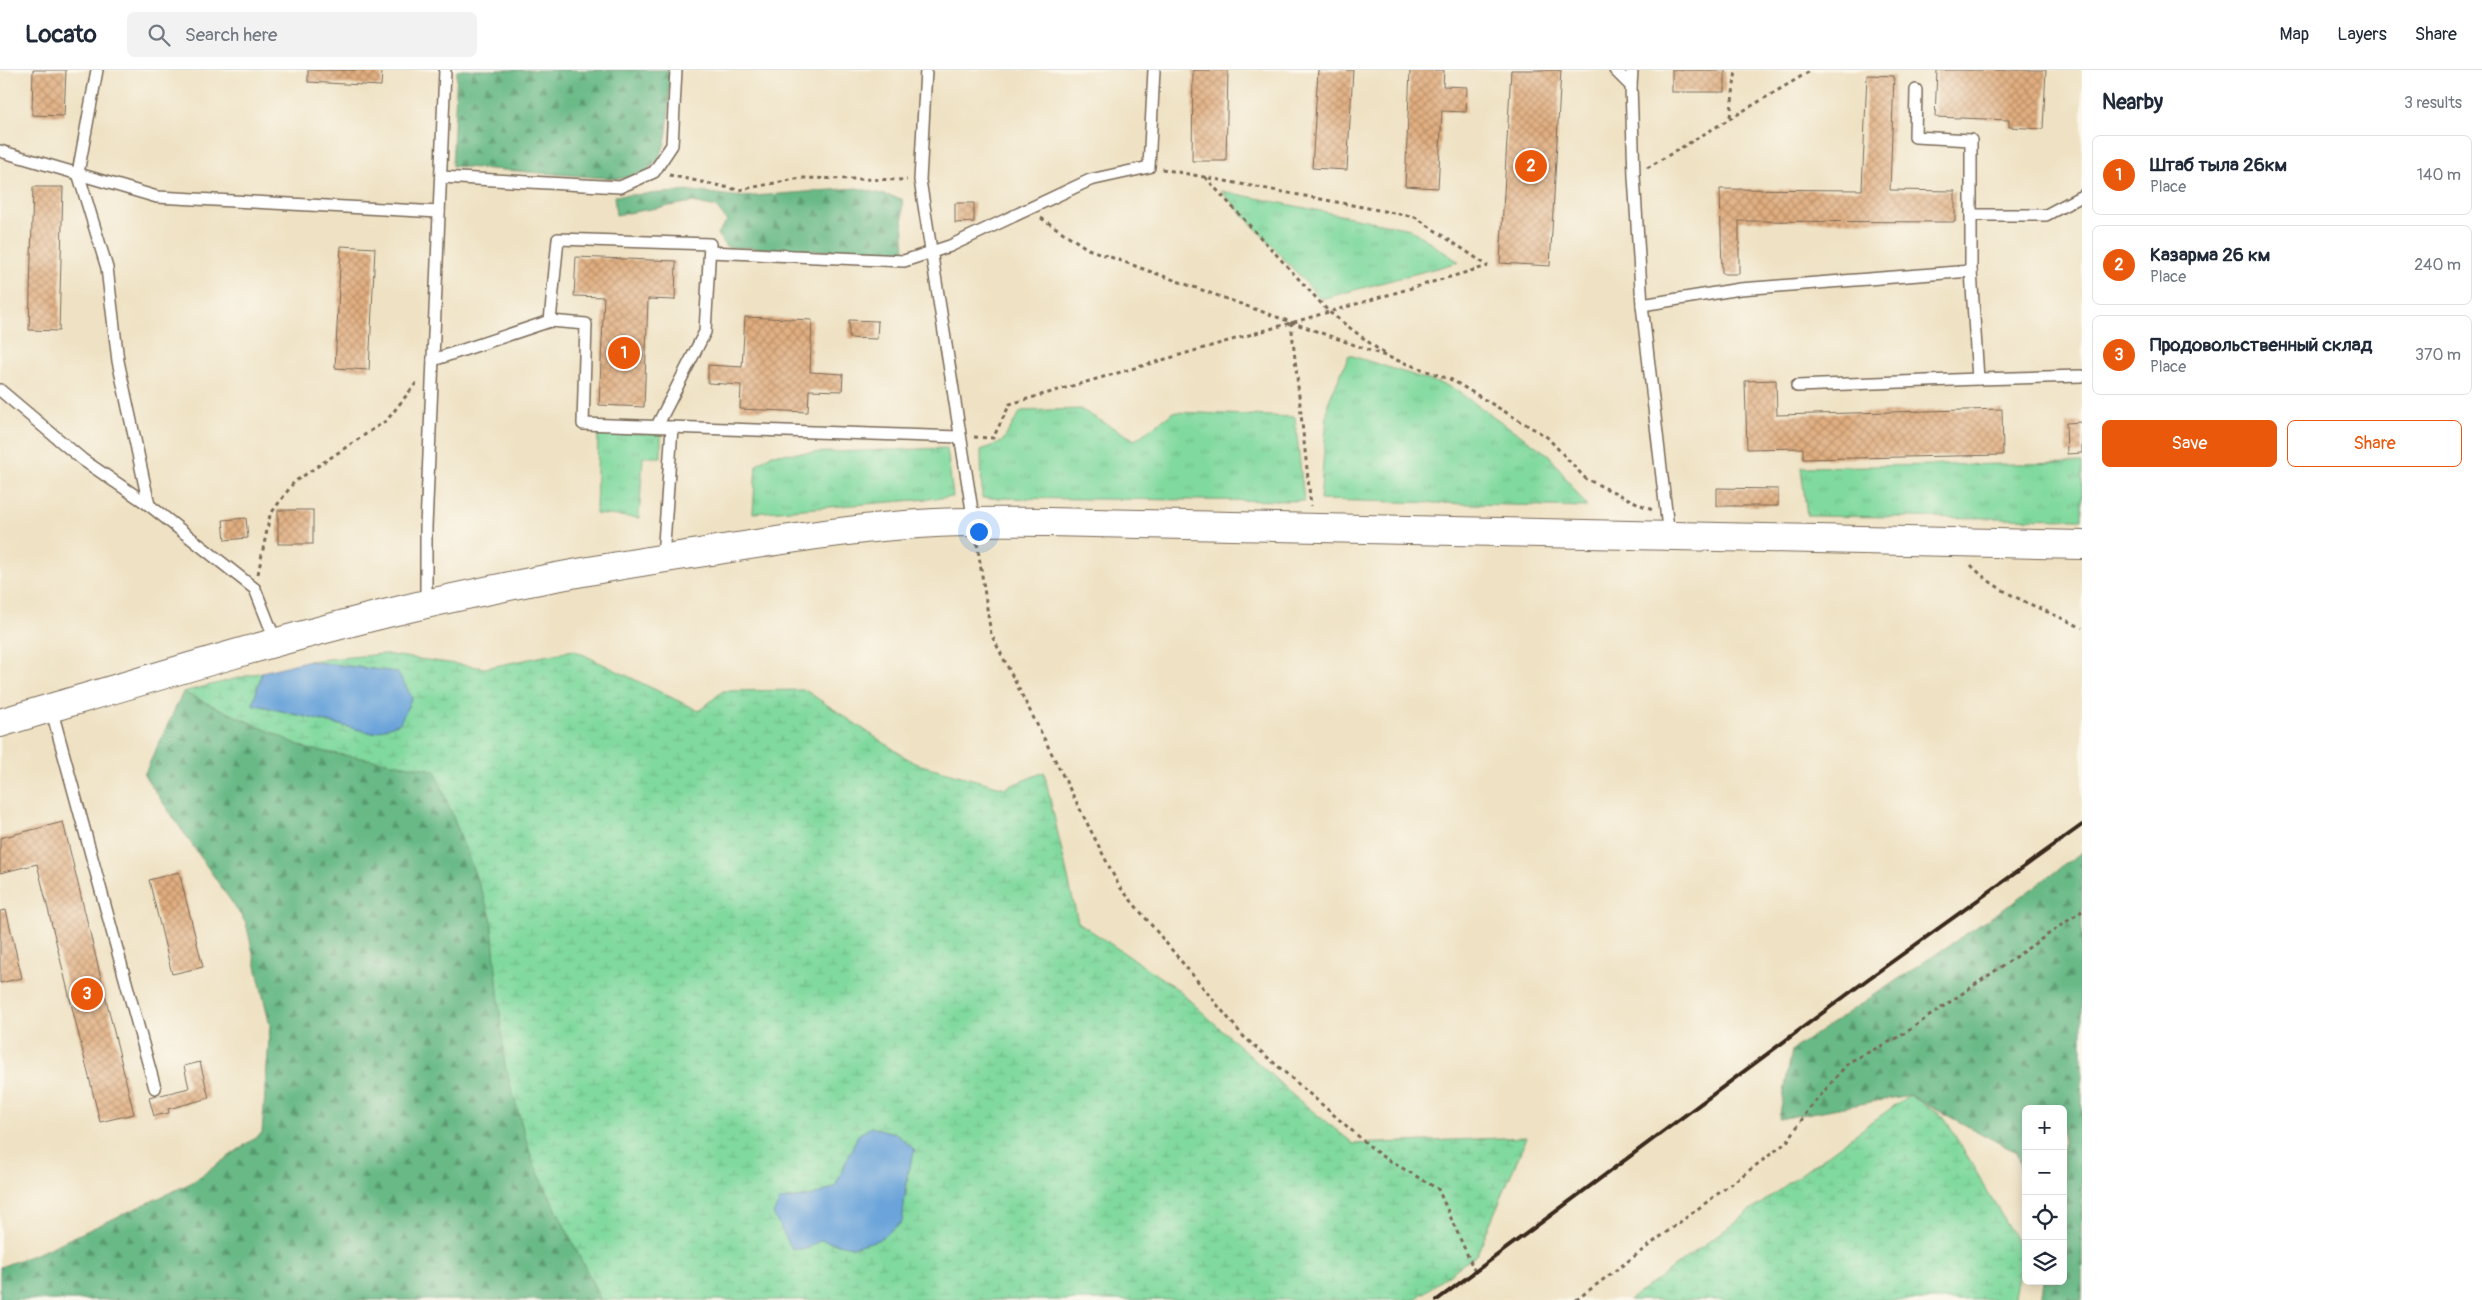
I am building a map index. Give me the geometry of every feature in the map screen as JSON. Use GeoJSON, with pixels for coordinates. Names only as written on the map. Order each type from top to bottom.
{"type":"FeatureCollection","features":[{"type":"Feature","properties":{"kind":"street"},"geometry":{"type":"LineString","coordinates":[[0,723],[276,642],[426,604],[663,558],[812,535],[934,523],[1048,522],[1313,528],[1668,527],[1949,542],[2082,546]]}},
{"type":"Feature","properties":{"kind":"lane"},"geometry":{"type":"LineString","coordinates":[[97,70],[78,174],[107,268],[118,361],[150,505]]}},
{"type":"Feature","properties":{"kind":"lane"},"geometry":{"type":"LineString","coordinates":[[426,604],[426,527],[445,70]]}},
{"type":"Feature","properties":{"kind":"lane"},"geometry":{"type":"LineString","coordinates":[[441,177],[620,187],[654,172],[672,145],[676,70]]}},
{"type":"Feature","properties":{"kind":"lane"},"geometry":{"type":"LineString","coordinates":[[926,70],[920,180],[974,523]]}},
{"type":"Feature","properties":{"kind":"lane"},"geometry":{"type":"LineString","coordinates":[[710,252],[904,261],[932,252],[1028,210],[1090,180],[1149,167],[1154,70]]}},
{"type":"Feature","properties":{"kind":"lane"},"geometry":{"type":"LineString","coordinates":[[1615,70],[1632,86]]}},
{"type":"Feature","properties":{"kind":"lane"},"geometry":{"type":"LineString","coordinates":[[1632,70],[1634,176],[1642,304],[1668,527]]}},
{"type":"Feature","properties":{"kind":"lane"},"geometry":{"type":"LineString","coordinates":[[1916,90],[1915,137],[1971,140],[1971,271],[1978,379]]}},
{"type":"Feature","properties":{"kind":"lane"},"geometry":{"type":"LineString","coordinates":[[0,150],[157,197],[439,212]]}},
{"type":"Feature","properties":{"kind":"lane"},"geometry":{"type":"LineString","coordinates":[[1971,215],[2046,215],[2082,196]]}},
{"type":"Feature","properties":{"kind":"lane"},"geometry":{"type":"LineString","coordinates":[[550,321],[558,239],[710,244],[704,332],[657,426]]}},
{"type":"Feature","properties":{"kind":"lane"},"geometry":{"type":"LineString","coordinates":[[1642,304],[1740,289],[1971,271]]}},
{"type":"Feature","properties":{"kind":"lane"},"geometry":{"type":"LineString","coordinates":[[433,360],[550,321],[586,324],[583,424],[959,437]]}},
{"type":"Feature","properties":{"kind":"lane"},"geometry":{"type":"LineString","coordinates":[[1797,386],[2082,376]]}},
{"type":"Feature","properties":{"kind":"lane"},"geometry":{"type":"LineString","coordinates":[[0,390],[83,460],[150,505],[255,589],[276,642]]}},
{"type":"Feature","properties":{"kind":"lane"},"geometry":{"type":"LineString","coordinates":[[663,558],[672,427]]}},
{"type":"Feature","properties":{"kind":"lane"},"geometry":{"type":"LineString","coordinates":[[51,708],[155,1088]]}},
{"type":"Feature","properties":{"kind":"path"},"geometry":{"type":"LineString","coordinates":[[1730,118],[1736,70]]}},
{"type":"Feature","properties":{"kind":"path"},"geometry":{"type":"LineString","coordinates":[[1634,176],[1812,70]]}},
{"type":"Feature","properties":{"kind":"path"},"geometry":{"type":"LineString","coordinates":[[959,437],[993,438],[1010,404],[1488,266],[1415,217],[1149,167]]}},
{"type":"Feature","properties":{"kind":"path"},"geometry":{"type":"LineString","coordinates":[[654,172],[739,190],[801,178],[920,180]]}},
{"type":"Feature","properties":{"kind":"path"},"geometry":{"type":"LineString","coordinates":[[1205,178],[1328,312],[1389,358]]}},
{"type":"Feature","properties":{"kind":"path"},"geometry":{"type":"LineString","coordinates":[[1028,210],[1088,250],[1452,380],[1547,437],[1586,479],[1668,527]]}},
{"type":"Feature","properties":{"kind":"path"},"geometry":{"type":"LineString","coordinates":[[1291,322],[1313,528]]}},
{"type":"Feature","properties":{"kind":"path"},"geometry":{"type":"LineString","coordinates":[[255,589],[270,516],[294,482],[387,420],[433,360]]}},
{"type":"Feature","properties":{"kind":"path"},"geometry":{"type":"LineString","coordinates":[[974,523],[991,634],[1119,886],[1243,1036],[1380,1155],[1438,1189],[1475,1272]]}},
{"type":"Feature","properties":{"kind":"path"},"geometry":{"type":"LineString","coordinates":[[1949,542],[1979,574],[2021,602],[2082,628]]}},
{"type":"Feature","properties":{"kind":"path"},"geometry":{"type":"LineString","coordinates":[[1576,1300],[1787,1142],[1809,1109],[1849,1062],[1899,1037],[2082,911]]}},
{"type":"Feature","properties":{"kind":"green space"},"geometry":{"type":"Polygon","coordinates":[[[457,70],[670,70],[667,130],[662,152],[657,161],[649,168],[640,173],[619,179],[452,166],[457,70]]]}},
{"type":"Feature","properties":{"kind":"green space"},"geometry":{"type":"Polygon","coordinates":[[[857,188],[902,199],[905,254],[726,247],[717,234],[727,221],[716,207],[693,202],[616,215],[614,196],[692,191],[742,197],[857,188]]]}},
{"type":"Feature","properties":{"kind":"green space"},"geometry":{"type":"Polygon","coordinates":[[[1221,191],[1410,229],[1459,262],[1321,299],[1221,191]]]}},
{"type":"Feature","properties":{"kind":"green space"},"geometry":{"type":"Polygon","coordinates":[[[1349,355],[1451,387],[1549,455],[1587,507],[1320,500],[1328,403],[1349,355]]]}},
{"type":"Feature","properties":{"kind":"green space"},"geometry":{"type":"Polygon","coordinates":[[[1080,409],[1135,440],[1174,412],[1295,417],[1304,501],[982,498],[981,450],[1002,442],[1021,411],[1080,409]]]}},
{"type":"Feature","properties":{"kind":"green space"},"geometry":{"type":"Polygon","coordinates":[[[598,433],[661,434],[661,457],[643,457],[639,518],[596,514],[598,433]]]}},
{"type":"Feature","properties":{"kind":"green space"},"geometry":{"type":"Polygon","coordinates":[[[947,448],[953,497],[753,513],[756,465],[772,454],[947,448]]]}},
{"type":"Feature","properties":{"kind":"green space"},"geometry":{"type":"Polygon","coordinates":[[[2082,463],[2082,519],[1807,516],[1801,467],[2082,463]]]}},
{"type":"Feature","properties":{"kind":"green space"},"geometry":{"type":"Polygon","coordinates":[[[574,650],[699,711],[723,691],[805,690],[914,763],[1005,788],[1044,772],[1078,922],[1176,988],[1295,1097],[1354,1144],[1527,1137],[1477,1254],[1414,1300],[601,1300],[532,1160],[505,1066],[491,916],[435,770],[308,749],[183,692],[262,672],[253,704],[373,733],[374,669],[306,661],[383,654],[485,668],[574,650]],[[871,1127],[858,1135],[835,1187],[813,1196],[780,1200],[821,1240],[852,1247],[906,1194],[908,1170],[915,1150],[871,1127]]]}},
{"type":"Feature","properties":{"kind":"green space"},"geometry":{"type":"Polygon","coordinates":[[[183,692],[308,749],[435,770],[491,916],[505,1066],[532,1160],[601,1300],[0,1300],[0,1267],[41,1252],[191,1183],[262,1133],[270,1026],[246,923],[144,775],[183,692]]]}},
{"type":"Feature","properties":{"kind":"green space"},"geometry":{"type":"Polygon","coordinates":[[[2082,852],[2082,1300],[2041,1300],[2043,1285],[2067,1285],[2067,1105],[2022,1105],[2022,1172],[2016,1152],[1909,1095],[1779,1119],[1792,1050],[2011,904],[2082,852]]]}},
{"type":"Feature","properties":{"kind":"green space"},"geometry":{"type":"Polygon","coordinates":[[[1909,1095],[1944,1117],[2022,1250],[2013,1300],[1629,1300],[1909,1095]]]}},
{"type":"Feature","properties":{"kind":"water"},"geometry":{"type":"Polygon","coordinates":[[[306,661],[397,672],[412,697],[400,723],[373,733],[253,704],[262,672],[306,661]]]}},
{"type":"Feature","properties":{"kind":"water"},"geometry":{"type":"Polygon","coordinates":[[[871,1127],[895,1133],[915,1150],[908,1170],[902,1222],[878,1240],[852,1247],[821,1240],[806,1249],[792,1249],[773,1214],[780,1200],[813,1196],[835,1187],[858,1135],[871,1127]]]}},
{"type":"Feature","properties":{"kind":"building"},"geometry":{"type":"Polygon","coordinates":[[[33,70],[66,70],[64,116],[32,115],[33,70]]]}},
{"type":"Feature","properties":{"kind":"building"},"geometry":{"type":"Polygon","coordinates":[[[308,70],[382,70],[381,86],[308,82],[308,70]]]}},
{"type":"Feature","properties":{"kind":"building"},"geometry":{"type":"Polygon","coordinates":[[[1193,70],[1228,70],[1226,161],[1192,161],[1193,70]]]}},
{"type":"Feature","properties":{"kind":"building"},"geometry":{"type":"Polygon","coordinates":[[[1318,70],[1353,70],[1347,170],[1312,168],[1318,70]]]}},
{"type":"Feature","properties":{"kind":"building"},"geometry":{"type":"Polygon","coordinates":[[[1410,70],[1444,70],[1443,86],[1467,87],[1466,112],[1442,111],[1438,188],[1405,186],[1410,70]]]}},
{"type":"Feature","properties":{"kind":"building"},"geometry":{"type":"Polygon","coordinates":[[[1511,70],[1561,70],[1550,266],[1500,263],[1511,70]]]}},
{"type":"Feature","properties":{"kind":"building"},"geometry":{"type":"Polygon","coordinates":[[[1672,70],[1725,70],[1725,92],[1672,92],[1672,70]]]}},
{"type":"Feature","properties":{"kind":"building"},"geometry":{"type":"Polygon","coordinates":[[[1937,70],[2046,70],[2043,129],[2009,127],[2009,120],[1935,117],[1937,70]]]}},
{"type":"Feature","properties":{"kind":"building"},"geometry":{"type":"Polygon","coordinates":[[[1867,75],[1894,76],[1890,190],[1955,191],[1955,222],[1739,221],[1739,274],[1722,274],[1720,189],[1862,190],[1867,75]]]}},
{"type":"Feature","properties":{"kind":"building"},"geometry":{"type":"Polygon","coordinates":[[[33,187],[63,187],[59,331],[29,330],[33,187]]]}},
{"type":"Feature","properties":{"kind":"building"},"geometry":{"type":"Polygon","coordinates":[[[955,203],[974,203],[974,222],[955,223],[955,203]]]}},
{"type":"Feature","properties":{"kind":"building"},"geometry":{"type":"Polygon","coordinates":[[[341,246],[375,248],[369,370],[335,368],[341,246]]]}},
{"type":"Feature","properties":{"kind":"building"},"geometry":{"type":"Polygon","coordinates":[[[576,257],[676,261],[675,300],[648,299],[644,407],[599,405],[604,297],[574,296],[576,257]]]}},
{"type":"Feature","properties":{"kind":"building"},"geometry":{"type":"Polygon","coordinates":[[[745,317],[812,320],[810,372],[843,374],[842,391],[809,390],[808,412],[740,409],[741,385],[708,383],[708,365],[742,367],[745,317]]]}},
{"type":"Feature","properties":{"kind":"building"},"geometry":{"type":"Polygon","coordinates":[[[849,320],[878,321],[877,339],[849,338],[849,320]]]}},
{"type":"Feature","properties":{"kind":"building"},"geometry":{"type":"Polygon","coordinates":[[[1776,380],[1777,415],[2002,409],[2003,455],[1803,459],[1803,448],[1747,449],[1745,381],[1776,380]]]}},
{"type":"Feature","properties":{"kind":"building"},"geometry":{"type":"Polygon","coordinates":[[[2082,422],[2082,453],[2067,454],[2066,423],[2082,422]]]}},
{"type":"Feature","properties":{"kind":"building"},"geometry":{"type":"Polygon","coordinates":[[[1717,488],[1778,489],[1778,506],[1717,506],[1717,488]]]}},
{"type":"Feature","properties":{"kind":"building"},"geometry":{"type":"Polygon","coordinates":[[[278,510],[313,510],[313,544],[278,544],[278,510]]]}},
{"type":"Feature","properties":{"kind":"building"},"geometry":{"type":"Polygon","coordinates":[[[246,518],[248,538],[225,540],[223,520],[246,518]]]}},
{"type":"Feature","properties":{"kind":"building"},"geometry":{"type":"Polygon","coordinates":[[[63,822],[134,1114],[100,1122],[37,864],[0,873],[0,838],[63,822]]]}},
{"type":"Feature","properties":{"kind":"building"},"geometry":{"type":"Polygon","coordinates":[[[179,872],[203,967],[172,974],[149,880],[179,872]]]}},
{"type":"Feature","properties":{"kind":"building"},"geometry":{"type":"Polygon","coordinates":[[[6,910],[22,978],[0,983],[0,911],[6,910]]]}},
{"type":"Feature","properties":{"kind":"building"},"geometry":{"type":"Polygon","coordinates":[[[200,1062],[209,1098],[168,1109],[169,1113],[154,1116],[149,1098],[189,1088],[184,1066],[200,1062]]]}},
{"type":"Feature","properties":{"kind":"railway"},"geometry":{"type":"LineString","coordinates":[[1437,1300],[1868,979],[2082,825]]}},
{"type":"Feature","properties":{"kind":"place","name":"Казарма 26 км"},"geometry":{"type":"Point","coordinates":[1531,166]}},
{"type":"Feature","properties":{"kind":"place","name":"Штаб тыла 26км"},"geometry":{"type":"Point","coordinates":[624,353]}},
{"type":"Feature","properties":{"kind":"place","name":"Продовольственный склад"},"geometry":{"type":"Point","coordinates":[87,994]}}]}
